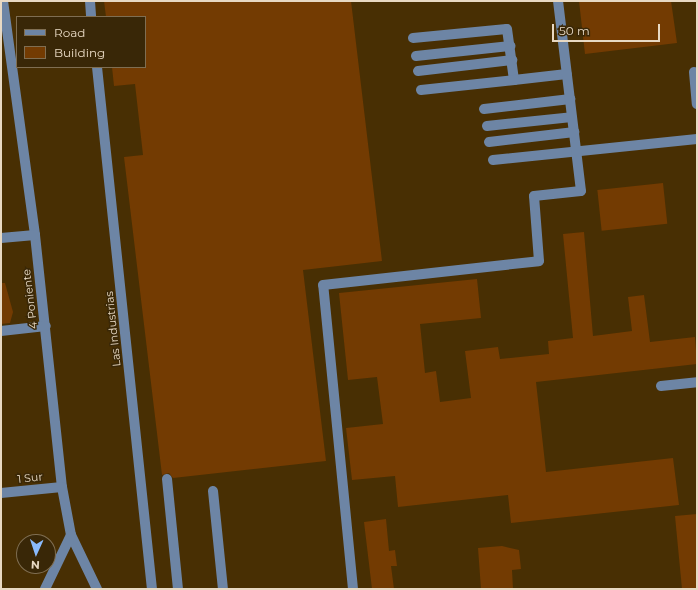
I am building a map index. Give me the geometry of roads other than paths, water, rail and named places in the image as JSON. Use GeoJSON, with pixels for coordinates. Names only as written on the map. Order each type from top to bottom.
{"type":"FeatureCollection","features":[{"type":"Feature","properties":{"kind":"street","name":"4 Poniente"},"geometry":{"type":"LineString","coordinates":[[3,1],[35,235],[46,326],[62,486],[71,535],[97,589]]}},
{"type":"Feature","properties":{"kind":"street"},"geometry":{"type":"LineString","coordinates":[[90,1],[91,16]]}},
{"type":"Feature","properties":{"kind":"street"},"geometry":{"type":"LineString","coordinates":[[353,589],[324,285],[539,262],[534,196],[581,191],[558,1]]}},
{"type":"Feature","properties":{"kind":"street"},"geometry":{"type":"LineString","coordinates":[[413,38],[508,29],[514,80]]}},
{"type":"Feature","properties":{"kind":"street"},"geometry":{"type":"LineString","coordinates":[[416,56],[510,46]]}},
{"type":"Feature","properties":{"kind":"street"},"geometry":{"type":"LineString","coordinates":[[418,71],[512,60]]}},
{"type":"Feature","properties":{"kind":"street","name":"Las Industrias"},"geometry":{"type":"LineString","coordinates":[[97,68],[152,589]]}},
{"type":"Feature","properties":{"kind":"street"},"geometry":{"type":"LineString","coordinates":[[694,72],[697,104]]}},
{"type":"Feature","properties":{"kind":"street"},"geometry":{"type":"LineString","coordinates":[[421,90],[567,74]]}},
{"type":"Feature","properties":{"kind":"street"},"geometry":{"type":"LineString","coordinates":[[484,109],[570,99]]}},
{"type":"Feature","properties":{"kind":"street"},"geometry":{"type":"LineString","coordinates":[[487,126],[572,117]]}},
{"type":"Feature","properties":{"kind":"street"},"geometry":{"type":"LineString","coordinates":[[489,142],[574,132]]}},
{"type":"Feature","properties":{"kind":"street"},"geometry":{"type":"LineString","coordinates":[[493,160],[697,139]]}},
{"type":"Feature","properties":{"kind":"street"},"geometry":{"type":"LineString","coordinates":[[1,238],[35,235]]}},
{"type":"Feature","properties":{"kind":"street"},"geometry":{"type":"LineString","coordinates":[[1,331],[46,326]]}},
{"type":"Feature","properties":{"kind":"street"},"geometry":{"type":"LineString","coordinates":[[661,386],[697,382]]}},
{"type":"Feature","properties":{"kind":"street"},"geometry":{"type":"LineString","coordinates":[[167,479],[178,589]]}},
{"type":"Feature","properties":{"kind":"street","name":"1 Sur"},"geometry":{"type":"LineString","coordinates":[[1,493],[62,486]]}},
{"type":"Feature","properties":{"kind":"street"},"geometry":{"type":"LineString","coordinates":[[213,491],[223,589]]}},
{"type":"Feature","properties":{"kind":"street"},"geometry":{"type":"LineString","coordinates":[[45,589],[71,535]]}}]}
